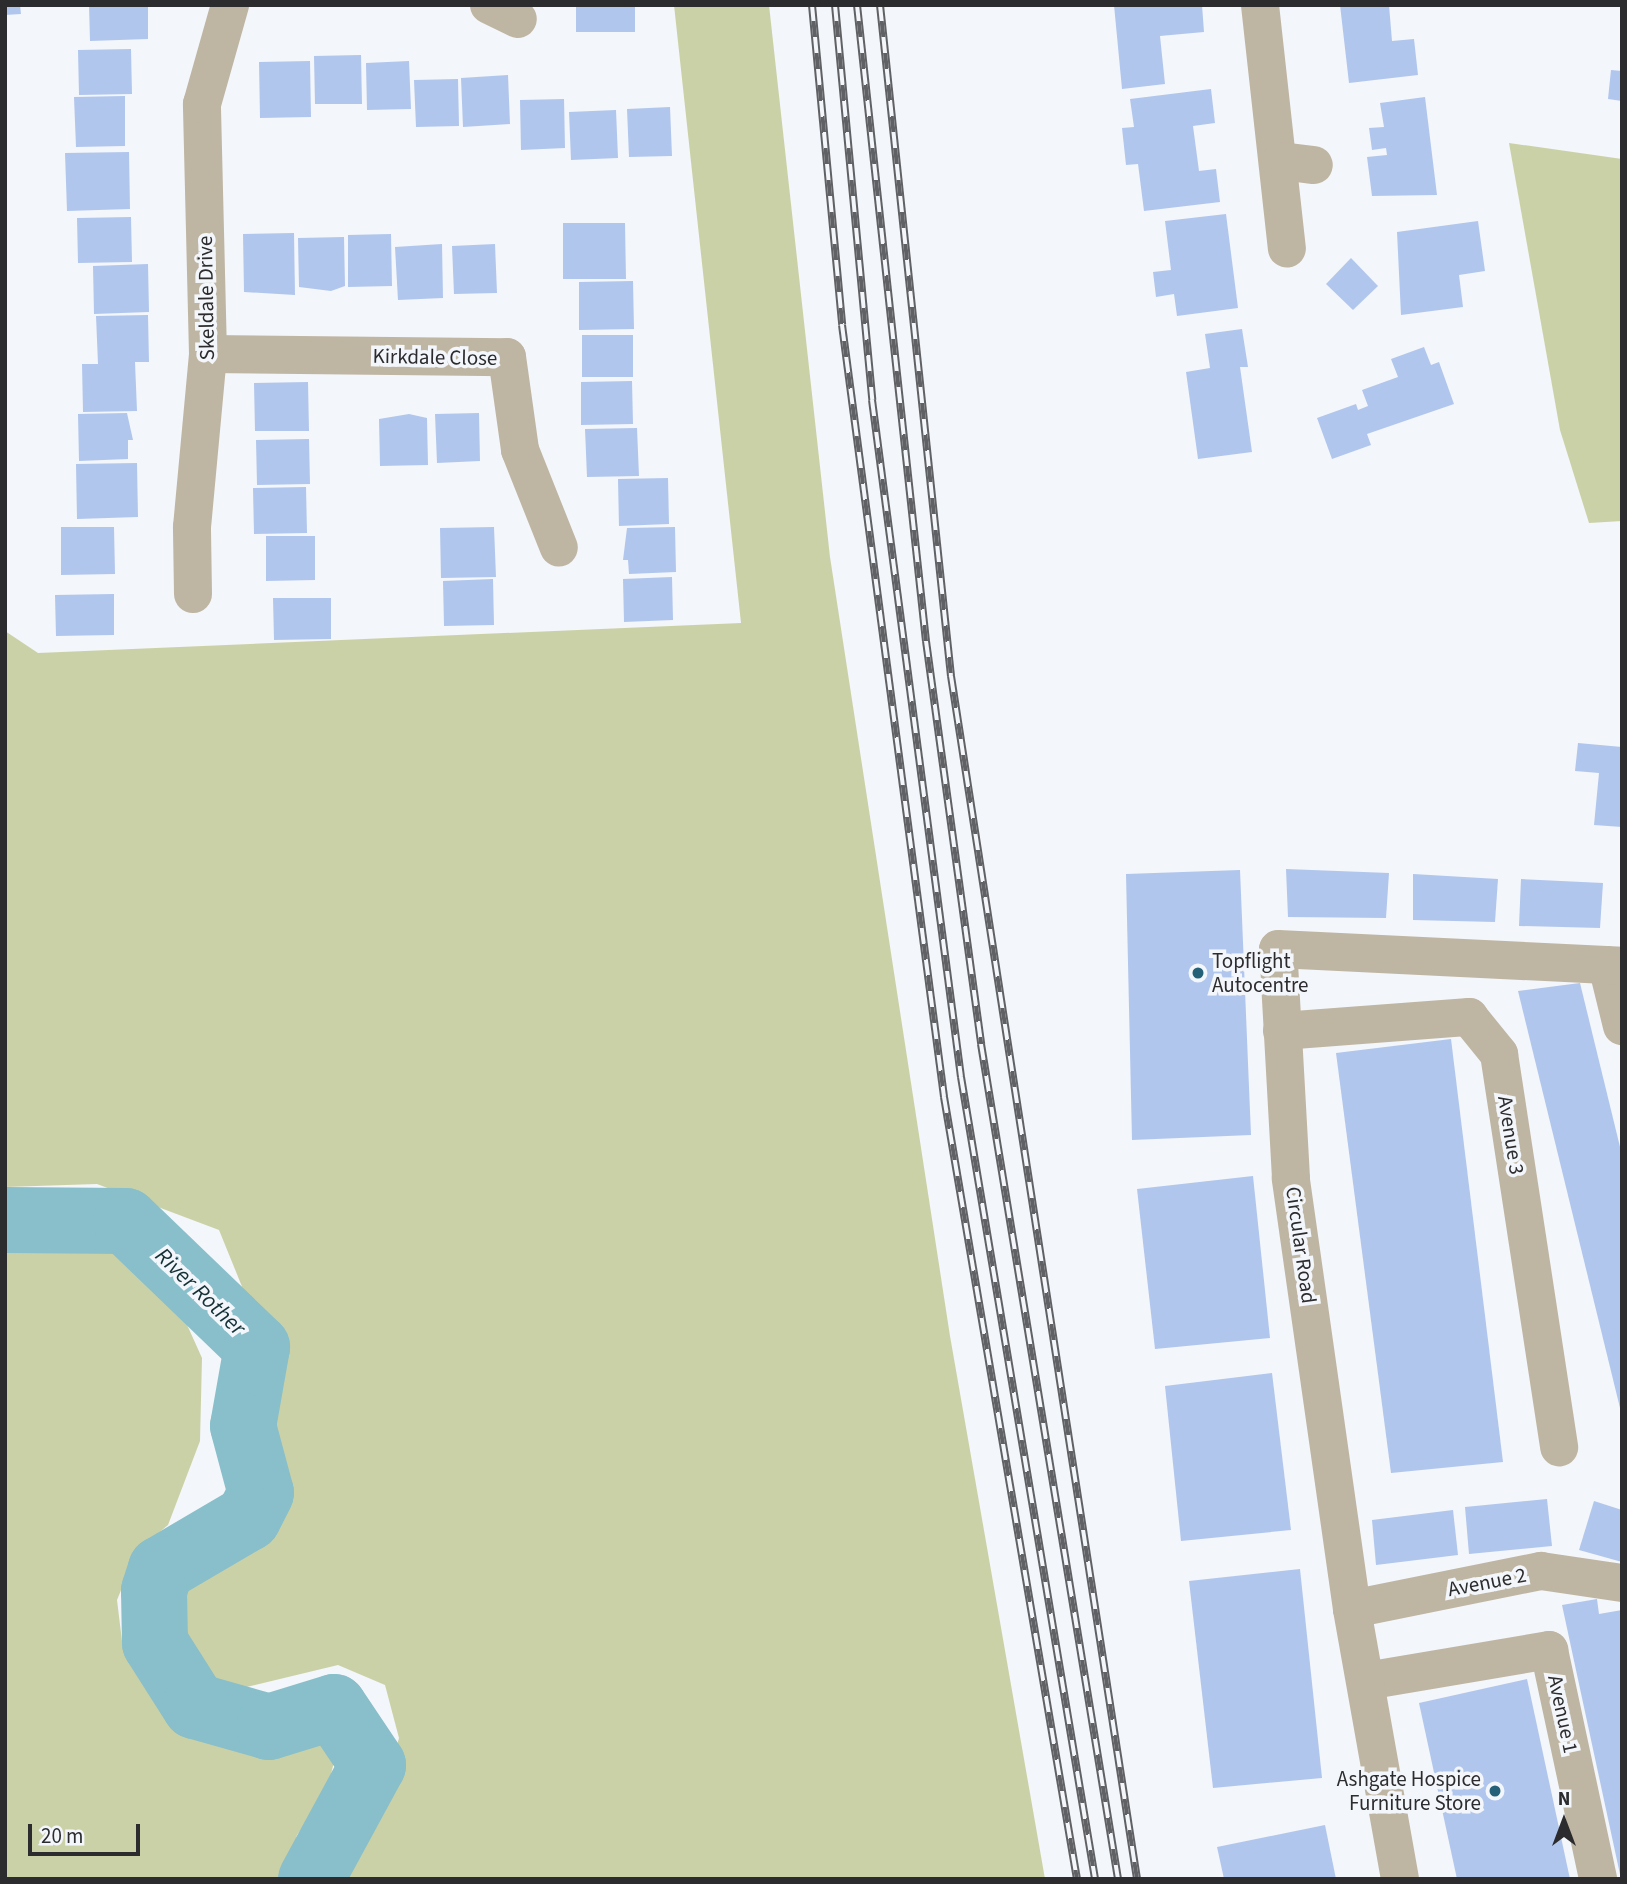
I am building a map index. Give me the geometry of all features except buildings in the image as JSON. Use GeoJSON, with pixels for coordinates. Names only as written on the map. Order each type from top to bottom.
{"type":"FeatureCollection","features":[{"type":"Feature","properties":{"kind":"street","name":"Skeldale Drive"},"geometry":{"type":"LineString","coordinates":[[193,593],[191,527],[208,354],[202,104],[230,5]]}},
{"type":"Feature","properties":{"kind":"street"},"geometry":{"type":"LineString","coordinates":[[1260,5],[1298,163],[1287,249]]}},
{"type":"Feature","properties":{"kind":"street","name":"Kirkdale Close"},"geometry":{"type":"LineString","coordinates":[[208,354],[507,357],[520,450],[559,548]]}},
{"type":"Feature","properties":{"kind":"street","name":"Circular Road"},"geometry":{"type":"LineString","coordinates":[[1400,1879],[1352,1609],[1292,1178],[1278,949],[1614,965]]}},
{"type":"Feature","properties":{"kind":"street"},"geometry":{"type":"LineString","coordinates":[[1614,965],[1622,1026]]}},
{"type":"Feature","properties":{"kind":"street","name":"Avenue 3"},"geometry":{"type":"LineString","coordinates":[[1283,1031],[1469,1017],[1499,1054],[1559,1447]]}},
{"type":"Feature","properties":{"kind":"street","name":"Avenue 2"},"geometry":{"type":"LineString","coordinates":[[1352,1609],[1541,1571],[1622,1583]]}},
{"type":"Feature","properties":{"kind":"street","name":"Avenue 1"},"geometry":{"type":"LineString","coordinates":[[1366,1681],[1549,1650],[1598,1879]]}},
{"type":"Feature","properties":{"kind":"green space"},"geometry":{"type":"Polygon","coordinates":[[[674,5],[769,5],[830,557],[950,1336],[1045,1879],[343,1879],[384,1791],[399,1738],[385,1685],[338,1665],[238,1689],[206,1680],[185,1629],[186,1591],[223,1551],[264,1533],[261,1391],[267,1348],[219,1230],[97,1184],[5,1187],[5,631],[38,653],[741,623],[674,5]]]}},
{"type":"Feature","properties":{"kind":"green space"},"geometry":{"type":"Polygon","coordinates":[[[1509,143],[1622,159],[1622,521],[1589,523],[1560,430],[1509,143]]]}},
{"type":"Feature","properties":{"kind":"green space"},"geometry":{"type":"Polygon","coordinates":[[[5,1241],[115,1244],[170,1287],[202,1358],[200,1441],[168,1525],[137,1551],[117,1600],[122,1641],[183,1722],[259,1742],[314,1731],[325,1735],[335,1758],[326,1794],[297,1835],[285,1879],[5,1879],[5,1241]]]}},
{"type":"Feature","properties":{"kind":"waterway","name":"River Rother"},"geometry":{"type":"LineString","coordinates":[[5,1220],[126,1221],[257,1347],[243,1426],[261,1493],[248,1518],[161,1569],[154,1591],[155,1643],[195,1706],[269,1727],[334,1707],[373,1765],[311,1879]]}},
{"type":"Feature","properties":{"kind":"railway"},"geometry":{"type":"LineString","coordinates":[[812,5],[842,325],[944,1097],[1077,1879]]}},
{"type":"Feature","properties":{"kind":"railway"},"geometry":{"type":"LineString","coordinates":[[835,5],[872,400],[961,1077],[1095,1879]]}},
{"type":"Feature","properties":{"kind":"railway"},"geometry":{"type":"LineString","coordinates":[[857,5],[926,641],[981,1044],[1118,1879]]}},
{"type":"Feature","properties":{"kind":"railway"},"geometry":{"type":"LineString","coordinates":[[880,5],[951,676],[1137,1879]]}},
{"type":"Feature","properties":{"kind":"place","name":"Topflight Autocentre"},"geometry":{"type":"Point","coordinates":[1198,973]}},
{"type":"Feature","properties":{"kind":"place","name":"Ashgate Hospice Furniture Store"},"geometry":{"type":"Point","coordinates":[1495,1791]}}]}
